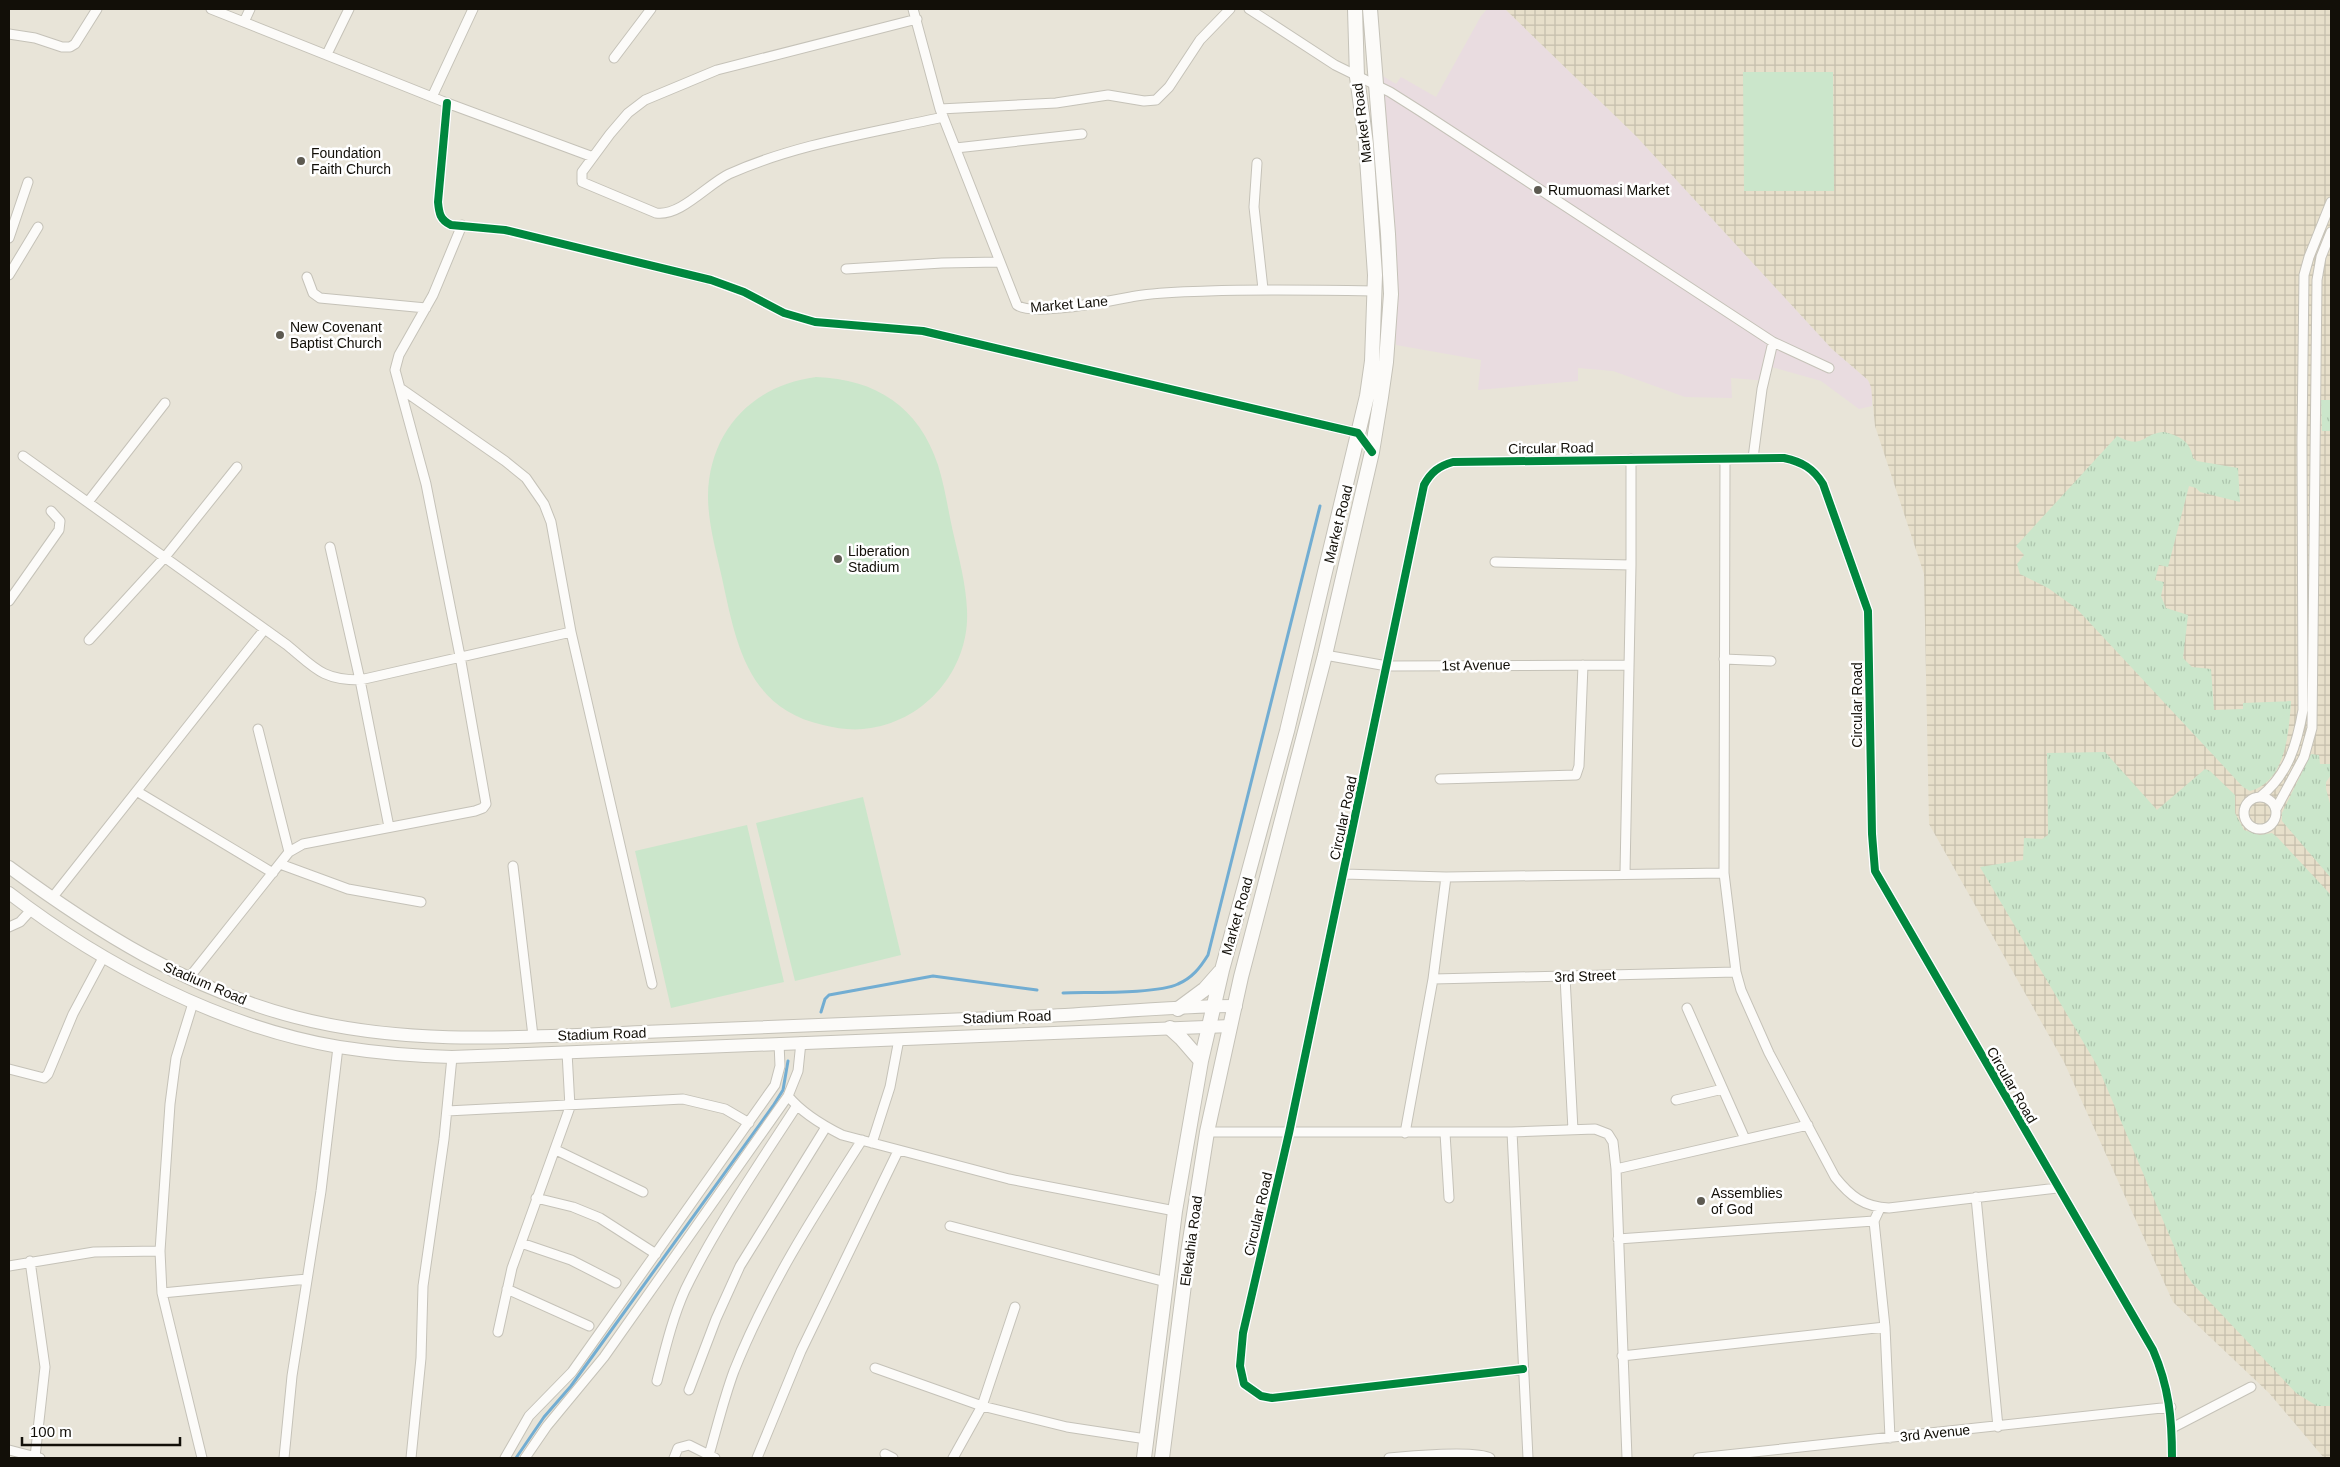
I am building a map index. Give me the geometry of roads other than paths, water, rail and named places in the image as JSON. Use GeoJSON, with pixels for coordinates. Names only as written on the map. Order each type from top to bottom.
{"type":"FeatureCollection","features":[{"type":"Feature","properties":{"kind":"main road","name":"Market Road"},"geometry":{"type":"LineString","coordinates":[[1208,1027],[1287,731],[1367,396],[1372,361],[1375,291],[1366,144],[1357,78],[1355,9]]}},
{"type":"Feature","properties":{"kind":"main road","name":"Market Road"},"geometry":{"type":"LineString","coordinates":[[1231,1026],[1325,655],[1372,452],[1386,362],[1391,294],[1370,9]]}},
{"type":"Feature","properties":{"kind":"main road","name":"Stadium Road"},"geometry":{"type":"LineString","coordinates":[[9,866],[52,898],[122,943],[188,979],[258,1005],[338,1027],[390,1035],[432,1038],[533,1036],[1236,1006]]}},
{"type":"Feature","properties":{"kind":"main road","name":"Stadium Road"},"geometry":{"type":"LineString","coordinates":[[9,893],[104,956],[193,1003],[251,1024],[338,1047],[388,1054],[452,1058],[801,1042],[1231,1026]]}},
{"type":"Feature","properties":{"kind":"main road"},"geometry":{"type":"LineString","coordinates":[[1178,1009],[1205,989],[1222,970]]}},
{"type":"Feature","properties":{"kind":"main road"},"geometry":{"type":"LineString","coordinates":[[251,1024],[258,1005]]}},
{"type":"Feature","properties":{"kind":"main road","name":"Elekahia Road"},"geometry":{"type":"LineString","coordinates":[[1162,1458],[1188,1253],[1207,1132],[1231,1026]]}},
{"type":"Feature","properties":{"kind":"main road","name":"Elekahia Road"},"geometry":{"type":"LineString","coordinates":[[1144,1458],[1176,1211],[1208,1027]]}},
{"type":"Feature","properties":{"kind":"main road"},"geometry":{"type":"LineString","coordinates":[[1170,1028],[1201,1062]]}},
{"type":"Feature","properties":{"kind":"street"},"geometry":{"type":"LineString","coordinates":[[9,34],[35,38],[62,47],[70,47],[76,44],[97,9]]}},
{"type":"Feature","properties":{"kind":"street"},"geometry":{"type":"LineString","coordinates":[[211,9],[447,103],[593,156]]}},
{"type":"Feature","properties":{"kind":"street"},"geometry":{"type":"LineString","coordinates":[[244,22],[250,9]]}},
{"type":"Feature","properties":{"kind":"street"},"geometry":{"type":"LineString","coordinates":[[326,54],[348,9]]}},
{"type":"Feature","properties":{"kind":"street"},"geometry":{"type":"LineString","coordinates":[[432,97],[473,9]]}},
{"type":"Feature","properties":{"kind":"street"},"geometry":{"type":"LineString","coordinates":[[614,58],[649,9]]}},
{"type":"Feature","properties":{"kind":"street","name":"Market Lane"},"geometry":{"type":"LineString","coordinates":[[913,9],[941,113],[1017,305],[1025,309],[1069,307],[1150,294],[1263,289],[1375,291]]}},
{"type":"Feature","properties":{"kind":"street"},"geometry":{"type":"LineString","coordinates":[[917,19],[717,70],[645,100],[628,113],[593,156],[582,172],[582,182],[656,212],[670,213],[726,176],[775,156],[941,113],[1056,103],[1108,94],[1144,101],[1156,100],[1169,87],[1200,40],[1230,9]]}},
{"type":"Feature","properties":{"kind":"street"},"geometry":{"type":"LineString","coordinates":[[1249,9],[1357,78],[1375,85],[1420,110],[1773,342],[1830,368]]}},
{"type":"Feature","properties":{"kind":"street"},"geometry":{"type":"LineString","coordinates":[[447,103],[439,213],[444,221],[451,225],[505,230],[711,280],[744,292],[784,313],[815,322],[923,331],[1358,433],[1372,452]]}},
{"type":"Feature","properties":{"kind":"street"},"geometry":{"type":"LineString","coordinates":[[956,148],[1082,134]]}},
{"type":"Feature","properties":{"kind":"street"},"geometry":{"type":"LineString","coordinates":[[1257,163],[1254,207],[1263,289]]}},
{"type":"Feature","properties":{"kind":"street"},"geometry":{"type":"LineString","coordinates":[[9,238],[28,182]]}},
{"type":"Feature","properties":{"kind":"street"},"geometry":{"type":"LineString","coordinates":[[2331,202],[2304,275],[2302,430],[2303,710],[2297,739],[2287,764],[2272,787],[2260,797],[2252,799],[2246,806],[2246,819],[2251,826],[2260,828],[2268,826],[2276,815],[2276,809],[2304,758],[2312,728],[2317,280],[2321,257],[2331,232]]}},
{"type":"Feature","properties":{"kind":"street"},"geometry":{"type":"LineString","coordinates":[[188,979],[289,852],[303,844],[475,810],[483,808],[486,804],[460,656],[426,484],[395,370],[397,361],[446,267],[462,225]]}},
{"type":"Feature","properties":{"kind":"street"},"geometry":{"type":"LineString","coordinates":[[9,276],[38,227]]}},
{"type":"Feature","properties":{"kind":"street"},"geometry":{"type":"LineString","coordinates":[[846,270],[917,264],[1000,262]]}},
{"type":"Feature","properties":{"kind":"street"},"geometry":{"type":"LineString","coordinates":[[307,277],[313,293],[320,298],[426,308]]}},
{"type":"Feature","properties":{"kind":"street"},"geometry":{"type":"LineString","coordinates":[[1753,458],[1762,389],[1773,342]]}},
{"type":"Feature","properties":{"kind":"street"},"geometry":{"type":"LineString","coordinates":[[400,388],[505,461],[536,490],[551,522],[571,632],[652,984]]}},
{"type":"Feature","properties":{"kind":"street"},"geometry":{"type":"LineString","coordinates":[[88,502],[164,403]]}},
{"type":"Feature","properties":{"kind":"street"},"geometry":{"type":"LineString","coordinates":[[23,456],[165,557],[326,676],[342,680],[360,680],[571,632]]}},
{"type":"Feature","properties":{"kind":"street","name":"Circular Road"},"geometry":{"type":"LineString","coordinates":[[1523,1369],[1272,1398],[1261,1396],[1244,1384],[1240,1366],[1241,1346],[1344,874],[1424,484],[1432,472],[1442,465],[1453,462],[1784,458],[1799,461],[1810,467],[1823,484],[1868,611],[1872,834],[1875,871],[2057,1188],[2153,1350],[2163,1374],[2171,1407],[2172,1458]]}},
{"type":"Feature","properties":{"kind":"street"},"geometry":{"type":"LineString","coordinates":[[1625,873],[1631,565],[1631,459]]}},
{"type":"Feature","properties":{"kind":"street"},"geometry":{"type":"LineString","coordinates":[[1725,459],[1724,873],[1736,972],[1741,990],[1766,1046],[1834,1177],[1845,1190],[1863,1203],[1880,1208],[1932,1204],[2057,1188]]}},
{"type":"Feature","properties":{"kind":"street"},"geometry":{"type":"LineString","coordinates":[[89,640],[165,557],[238,467]]}},
{"type":"Feature","properties":{"kind":"street"},"geometry":{"type":"LineString","coordinates":[[9,601],[58,530],[60,521],[51,511]]}},
{"type":"Feature","properties":{"kind":"street"},"geometry":{"type":"LineString","coordinates":[[330,547],[360,680],[389,827]]}},
{"type":"Feature","properties":{"kind":"street"},"geometry":{"type":"LineString","coordinates":[[1496,562],[1631,565]]}},
{"type":"Feature","properties":{"kind":"street"},"geometry":{"type":"LineString","coordinates":[[52,898],[138,792],[264,630]]}},
{"type":"Feature","properties":{"kind":"street","name":"1st Avenue"},"geometry":{"type":"LineString","coordinates":[[1325,655],[1387,666],[1629,665]]}},
{"type":"Feature","properties":{"kind":"street"},"geometry":{"type":"LineString","coordinates":[[1724,659],[1771,660]]}},
{"type":"Feature","properties":{"kind":"street"},"geometry":{"type":"LineString","coordinates":[[1440,779],[1576,775],[1579,766],[1583,665]]}},
{"type":"Feature","properties":{"kind":"street"},"geometry":{"type":"LineString","coordinates":[[258,729],[289,852]]}},
{"type":"Feature","properties":{"kind":"street"},"geometry":{"type":"LineString","coordinates":[[138,792],[273,873]]}},
{"type":"Feature","properties":{"kind":"street"},"geometry":{"type":"LineString","coordinates":[[2260,797],[2269,799],[2276,809]]}},
{"type":"Feature","properties":{"kind":"street"},"geometry":{"type":"LineString","coordinates":[[280,864],[348,889],[421,902]]}},
{"type":"Feature","properties":{"kind":"street"},"geometry":{"type":"LineString","coordinates":[[513,866],[533,1036]]}},
{"type":"Feature","properties":{"kind":"street"},"geometry":{"type":"LineString","coordinates":[[1344,874],[1446,877],[1724,873]]}},
{"type":"Feature","properties":{"kind":"street"},"geometry":{"type":"LineString","coordinates":[[1405,1133],[1433,979],[1446,877]]}},
{"type":"Feature","properties":{"kind":"street"},"geometry":{"type":"LineString","coordinates":[[9,927],[20,922],[32,910]]}},
{"type":"Feature","properties":{"kind":"street"},"geometry":{"type":"LineString","coordinates":[[9,1069],[36,1077],[44,1078],[48,1074],[73,1014],[104,956]]}},
{"type":"Feature","properties":{"kind":"street","name":"3rd Street"},"geometry":{"type":"LineString","coordinates":[[1433,979],[1736,972]]}},
{"type":"Feature","properties":{"kind":"street"},"geometry":{"type":"LineString","coordinates":[[1565,977],[1573,1130]]}},
{"type":"Feature","properties":{"kind":"street"},"geometry":{"type":"LineString","coordinates":[[193,1003],[176,1058],[170,1104],[160,1251],[162,1293],[202,1458]]}},
{"type":"Feature","properties":{"kind":"street"},"geometry":{"type":"LineString","coordinates":[[1687,1008],[1745,1139]]}},
{"type":"Feature","properties":{"kind":"street"},"geometry":{"type":"LineString","coordinates":[[872,1143],[894,1072],[899,1038]]}},
{"type":"Feature","properties":{"kind":"street"},"geometry":{"type":"LineString","coordinates":[[526,1458],[547,1426],[604,1357],[788,1096],[798,1071],[801,1042]]}},
{"type":"Feature","properties":{"kind":"street"},"geometry":{"type":"LineString","coordinates":[[505,1458],[529,1416],[572,1372],[749,1123],[778,1077],[780,1066],[778,1043]]}},
{"type":"Feature","properties":{"kind":"street"},"geometry":{"type":"LineString","coordinates":[[284,1458],[292,1376],[321,1191],[338,1047]]}},
{"type":"Feature","properties":{"kind":"street"},"geometry":{"type":"LineString","coordinates":[[498,1332],[507,1289],[521,1243],[536,1198],[556,1150],[570,1106],[567,1052]]}},
{"type":"Feature","properties":{"kind":"street"},"geometry":{"type":"LineString","coordinates":[[410,1458],[419,1376],[423,1286],[447,1111],[452,1058]]}},
{"type":"Feature","properties":{"kind":"street"},"geometry":{"type":"LineString","coordinates":[[1676,1100],[1723,1090]]}},
{"type":"Feature","properties":{"kind":"street"},"geometry":{"type":"LineString","coordinates":[[788,1096],[796,1107],[826,1127],[898,1151],[1009,1179],[1176,1211]]}},
{"type":"Feature","properties":{"kind":"street"},"geometry":{"type":"LineString","coordinates":[[447,1111],[683,1099],[725,1109],[749,1123]]}},
{"type":"Feature","properties":{"kind":"street"},"geometry":{"type":"LineString","coordinates":[[657,1381],[672,1325],[685,1291],[703,1256],[796,1107]]}},
{"type":"Feature","properties":{"kind":"street"},"geometry":{"type":"LineString","coordinates":[[1616,1168],[1808,1125]]}},
{"type":"Feature","properties":{"kind":"street"},"geometry":{"type":"LineString","coordinates":[[690,1390],[716,1319],[740,1266],[826,1127]]}},
{"type":"Feature","properties":{"kind":"street"},"geometry":{"type":"LineString","coordinates":[[1207,1132],[1445,1133],[1595,1129],[1608,1134],[1613,1142],[1616,1168],[1627,1458]]}},
{"type":"Feature","properties":{"kind":"street"},"geometry":{"type":"LineString","coordinates":[[1512,1132],[1528,1458]]}},
{"type":"Feature","properties":{"kind":"street"},"geometry":{"type":"LineString","coordinates":[[1445,1133],[1449,1198]]}},
{"type":"Feature","properties":{"kind":"street"},"geometry":{"type":"LineString","coordinates":[[674,1458],[678,1448],[684,1445],[689,1445],[712,1457],[734,1372],[761,1310],[793,1248],[862,1140]]}},
{"type":"Feature","properties":{"kind":"street"},"geometry":{"type":"LineString","coordinates":[[556,1150],[642,1192]]}},
{"type":"Feature","properties":{"kind":"street"},"geometry":{"type":"LineString","coordinates":[[757,1458],[801,1351],[898,1151]]}},
{"type":"Feature","properties":{"kind":"street"},"geometry":{"type":"LineString","coordinates":[[1976,1197],[1998,1427]]}},
{"type":"Feature","properties":{"kind":"street"},"geometry":{"type":"LineString","coordinates":[[536,1198],[573,1207],[600,1218],[656,1254]]}},
{"type":"Feature","properties":{"kind":"street"},"geometry":{"type":"LineString","coordinates":[[1880,1208],[1874,1221],[1885,1327],[1890,1438]]}},
{"type":"Feature","properties":{"kind":"street"},"geometry":{"type":"LineString","coordinates":[[1618,1239],[1874,1221]]}},
{"type":"Feature","properties":{"kind":"street"},"geometry":{"type":"LineString","coordinates":[[950,1226],[1166,1282]]}},
{"type":"Feature","properties":{"kind":"street"},"geometry":{"type":"LineString","coordinates":[[521,1243],[571,1260],[616,1283]]}},
{"type":"Feature","properties":{"kind":"street"},"geometry":{"type":"LineString","coordinates":[[9,1266],[94,1252],[160,1251]]}},
{"type":"Feature","properties":{"kind":"street"},"geometry":{"type":"LineString","coordinates":[[9,1450],[38,1458],[45,1367],[30,1262]]}},
{"type":"Feature","properties":{"kind":"street"},"geometry":{"type":"LineString","coordinates":[[162,1293],[308,1279]]}},
{"type":"Feature","properties":{"kind":"street"},"geometry":{"type":"LineString","coordinates":[[507,1289],[589,1326]]}},
{"type":"Feature","properties":{"kind":"street"},"geometry":{"type":"LineString","coordinates":[[953,1458],[982,1406],[1014,1306]]}},
{"type":"Feature","properties":{"kind":"street"},"geometry":{"type":"LineString","coordinates":[[1622,1356],[1885,1327]]}},
{"type":"Feature","properties":{"kind":"street"},"geometry":{"type":"LineString","coordinates":[[875,1368],[982,1406],[1066,1427],[1146,1439]]}},
{"type":"Feature","properties":{"kind":"street"},"geometry":{"type":"LineString","coordinates":[[2172,1428],[2251,1388]]}},
{"type":"Feature","properties":{"kind":"street","name":"3rd Avenue"},"geometry":{"type":"LineString","coordinates":[[1698,1458],[2171,1407]]}},
{"type":"Feature","properties":{"kind":"street"},"geometry":{"type":"LineString","coordinates":[[1389,1458],[1452,1454],[1482,1455],[1490,1458]]}},
{"type":"Feature","properties":{"kind":"waterway"},"geometry":{"type":"LineString","coordinates":[[1063,993],[1139,991],[1168,987],[1183,982],[1192,976],[1208,955],[1320,506]]}},
{"type":"Feature","properties":{"kind":"waterway"},"geometry":{"type":"LineString","coordinates":[[821,1012],[825,999],[829,995],[933,976],[1037,990]]}},
{"type":"Feature","properties":{"kind":"waterway"},"geometry":{"type":"LineString","coordinates":[[516,1458],[544,1417],[571,1386],[773,1106],[783,1090],[788,1061]]}},
{"type":"Feature","properties":{"kind":"place","name":"Foundation Faith Church"},"geometry":{"type":"Point","coordinates":[301,161]}},
{"type":"Feature","properties":{"kind":"place","name":"Rumuomasi Market"},"geometry":{"type":"Point","coordinates":[1538,190]}},
{"type":"Feature","properties":{"kind":"place","name":"New Covenant Baptist Church"},"geometry":{"type":"Point","coordinates":[280,335]}},
{"type":"Feature","properties":{"kind":"place","name":"Liberation Stadium"},"geometry":{"type":"Point","coordinates":[838,559]}},
{"type":"Feature","properties":{"kind":"place","name":"Assemblies of God"},"geometry":{"type":"Point","coordinates":[1701,1201]}}]}
